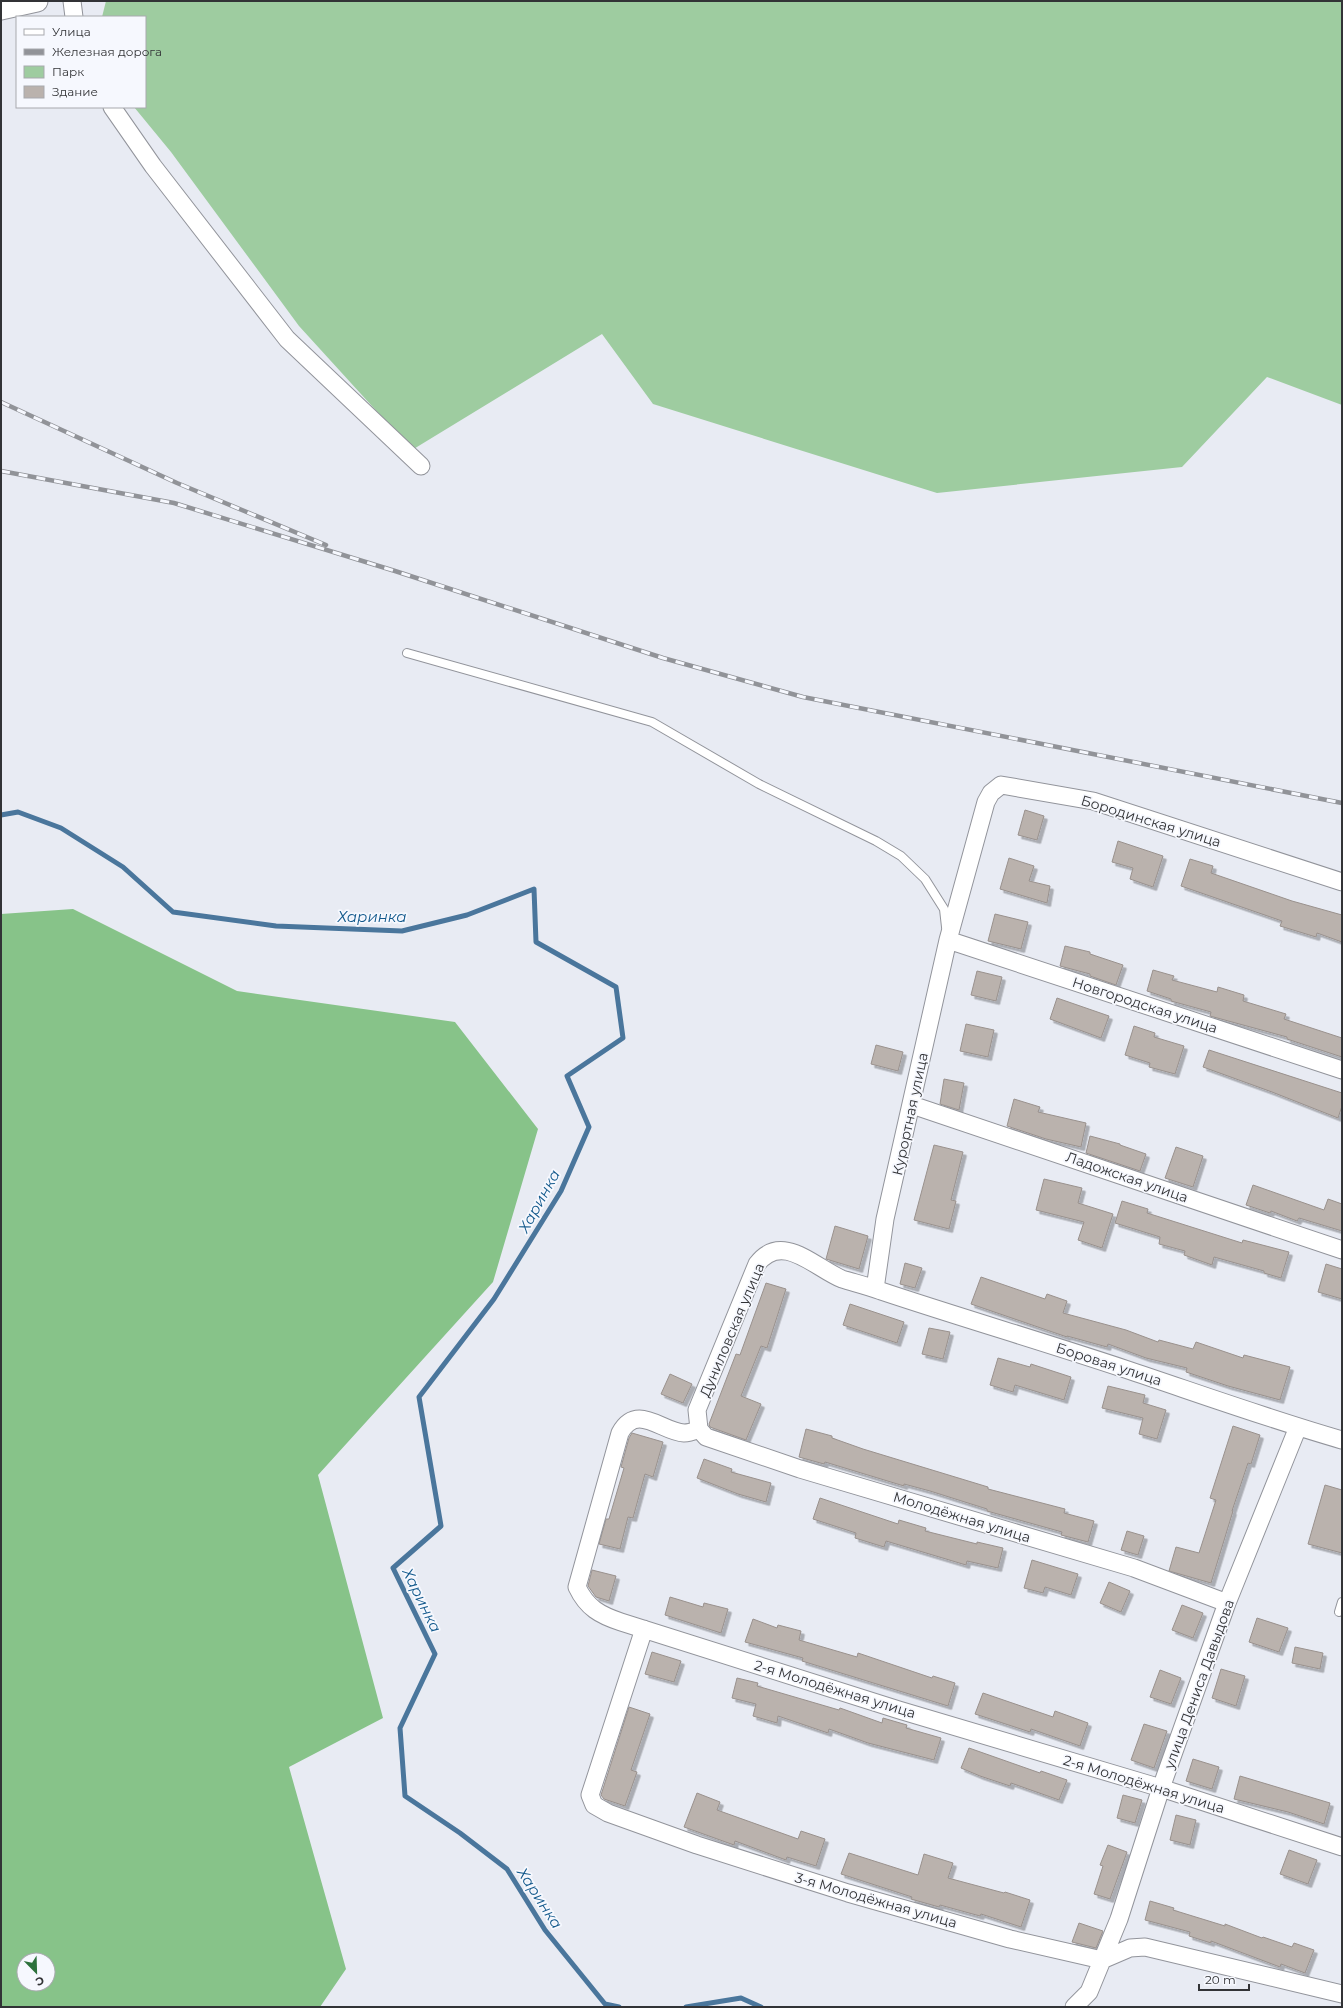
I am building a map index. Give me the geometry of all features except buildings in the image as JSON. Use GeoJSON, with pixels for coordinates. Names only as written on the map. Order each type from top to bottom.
{"type":"FeatureCollection","features":[{"type":"Feature","properties":{"kind":"street"},"geometry":{"type":"LineString","coordinates":[[1,9],[37,1]]}},
{"type":"Feature","properties":{"kind":"street"},"geometry":{"type":"LineString","coordinates":[[72,1],[74,16]]}},
{"type":"Feature","properties":{"kind":"street"},"geometry":{"type":"LineString","coordinates":[[113,108],[153,166],[287,339],[421,466]]}},
{"type":"Feature","properties":{"kind":"street","name":"Бородинская улица"},"geometry":{"type":"LineString","coordinates":[[948,940],[986,802],[990,793],[1001,785],[1093,802],[1342,882]]}},
{"type":"Feature","properties":{"kind":"street","name":"Новгородская улица"},"geometry":{"type":"LineString","coordinates":[[948,940],[1342,1070]]}},
{"type":"Feature","properties":{"kind":"street","name":"Курортная улица"},"geometry":{"type":"LineString","coordinates":[[875,1289],[886,1219],[948,940]]}},
{"type":"Feature","properties":{"kind":"street","name":"Ладожская улица"},"geometry":{"type":"LineString","coordinates":[[912,1105],[1342,1250]]}},
{"type":"Feature","properties":{"kind":"street","name":"Дуниловская улица"},"geometry":{"type":"LineString","coordinates":[[699,1429],[697,1410],[757,1264],[764,1256],[772,1252],[783,1250],[796,1254],[841,1278],[875,1289]]}},
{"type":"Feature","properties":{"kind":"street","name":"Боровая улица"},"geometry":{"type":"LineString","coordinates":[[875,1289],[1342,1440]]}},
{"type":"Feature","properties":{"kind":"street","name":"2-я Молодёжная улица"},"geometry":{"type":"LineString","coordinates":[[699,1429],[686,1433],[678,1432],[653,1421],[640,1419],[623,1427],[576,1587],[582,1599],[592,1608],[605,1616],[644,1629],[899,1710],[1161,1788],[1342,1847]]}},
{"type":"Feature","properties":{"kind":"street","name":"улица Дениса Давыдова"},"geometry":{"type":"LineString","coordinates":[[1074,2007],[1089,1992],[1119,1919],[1161,1788],[1227,1603],[1298,1427]]}},
{"type":"Feature","properties":{"kind":"street","name":"Молодёжная улица"},"geometry":{"type":"LineString","coordinates":[[699,1429],[706,1437],[800,1469],[1134,1568],[1227,1603]]}},
{"type":"Feature","properties":{"kind":"street","name":"3-я Молодёжная улица"},"geometry":{"type":"LineString","coordinates":[[644,1629],[590,1795],[594,1805],[608,1812],[697,1845],[848,1893],[1010,1939],[1102,1960]]}},
{"type":"Feature","properties":{"kind":"street"},"geometry":{"type":"LineString","coordinates":[[1102,1960],[1130,1948],[1145,1947],[1342,1994]]}},
{"type":"Feature","properties":{"kind":"lane"},"geometry":{"type":"LineString","coordinates":[[407,653],[652,722],[759,784],[876,841],[902,856],[925,879],[944,909],[948,940]]}},
{"type":"Feature","properties":{"kind":"lane"},"geometry":{"type":"LineString","coordinates":[[1339,1612],[1342,1602]]}},
{"type":"Feature","properties":{"kind":"green space"},"geometry":{"type":"Polygon","coordinates":[[[106,1],[1342,1],[1342,405],[1267,377],[1182,467],[937,493],[653,404],[602,334],[412,450],[299,326],[171,152],[135,108],[146,108],[146,16],[102,16],[106,1]]]}},
{"type":"Feature","properties":{"kind":"green space"},"geometry":{"type":"Polygon","coordinates":[[[73,909],[237,991],[455,1022],[538,1129],[493,1282],[318,1475],[383,1718],[289,1767],[346,1969],[320,2007],[1,2007],[1,914],[73,909]]]}},
{"type":"Feature","properties":{"kind":"waterway","name":"Харинка"},"geometry":{"type":"LineString","coordinates":[[1,815],[18,812],[61,828],[123,867],[173,912],[276,926],[402,931],[467,915],[534,889],[536,942],[616,987],[623,1038],[567,1076],[589,1127],[561,1191],[494,1299],[419,1397],[441,1526],[393,1568],[435,1654],[400,1728],[405,1796],[460,1833],[507,1869],[545,1930],[605,2004],[619,2007]]}},
{"type":"Feature","properties":{"kind":"waterway","name":"Харинка"},"geometry":{"type":"LineString","coordinates":[[686,2007],[741,1998],[761,2007]]}},
{"type":"Feature","properties":{"kind":"railway"},"geometry":{"type":"LineString","coordinates":[[1,402],[177,483],[326,545]]}},
{"type":"Feature","properties":{"kind":"railway"},"geometry":{"type":"LineString","coordinates":[[1,471],[174,503],[395,571],[663,658],[803,697],[1342,803]]}}]}
